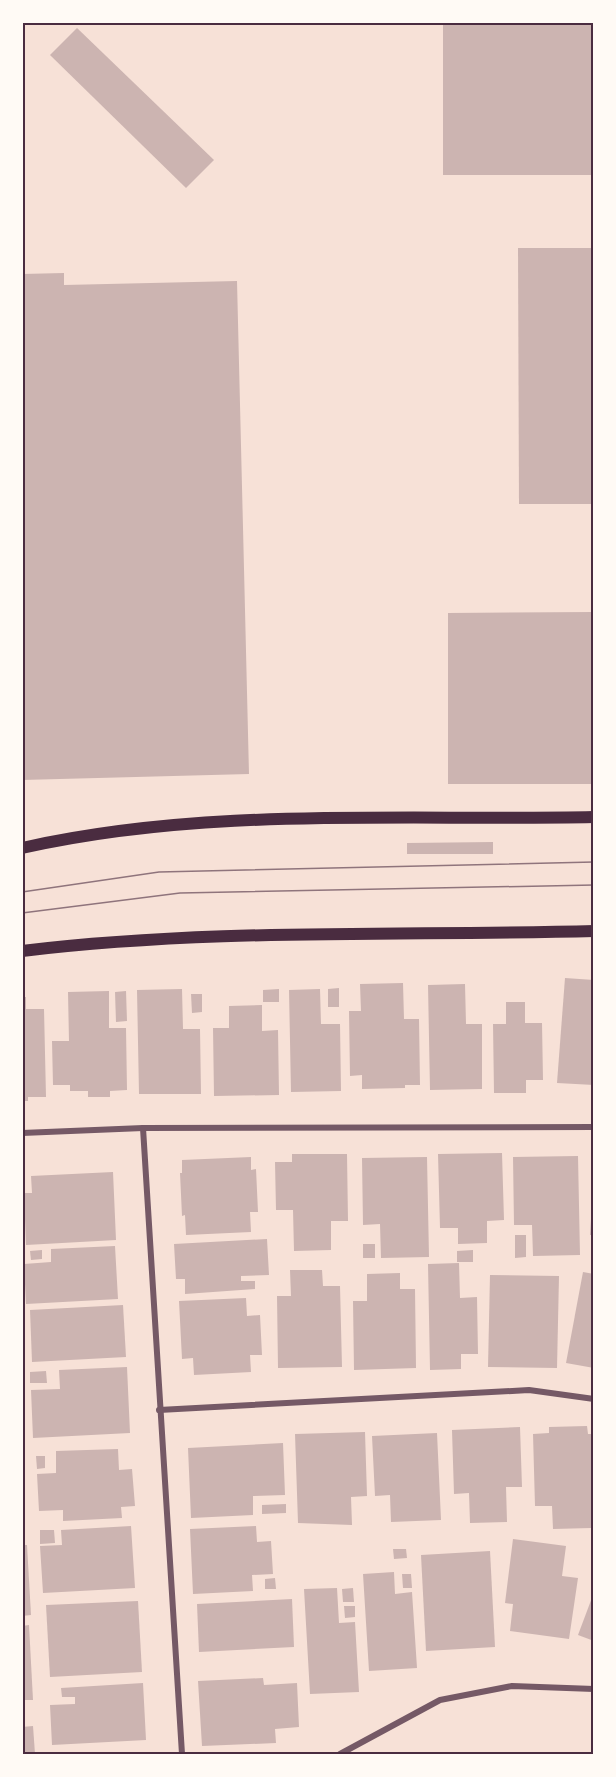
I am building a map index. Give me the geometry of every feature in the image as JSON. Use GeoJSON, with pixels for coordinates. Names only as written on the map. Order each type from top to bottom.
{"type":"FeatureCollection","features":[{"type":"Feature","properties":{"kind":"main road"},"geometry":{"type":"LineString","coordinates":[[22,848],[122,831],[220,822],[594,817]]}},
{"type":"Feature","properties":{"kind":"main road"},"geometry":{"type":"LineString","coordinates":[[22,951],[138,940],[237,935],[594,931]]}},
{"type":"Feature","properties":{"kind":"street"},"geometry":{"type":"LineString","coordinates":[[22,1133],[143,1128],[594,1127]]}},
{"type":"Feature","properties":{"kind":"street"},"geometry":{"type":"LineString","coordinates":[[143,1128],[182,1755]]}},
{"type":"Feature","properties":{"kind":"street"},"geometry":{"type":"LineString","coordinates":[[159,1410],[529,1390],[594,1399]]}},
{"type":"Feature","properties":{"kind":"street"},"geometry":{"type":"LineString","coordinates":[[340,1755],[440,1700],[512,1686],[594,1689]]}},
{"type":"Feature","properties":{"kind":"building"},"geometry":{"type":"Polygon","coordinates":[[[443,22],[594,22],[594,175],[443,175],[443,22]]]}},
{"type":"Feature","properties":{"kind":"building"},"geometry":{"type":"Polygon","coordinates":[[[77,28],[214,160],[186,188],[50,55],[77,28]]]}},
{"type":"Feature","properties":{"kind":"building"},"geometry":{"type":"Polygon","coordinates":[[[518,248],[594,248],[594,504],[519,504],[518,248]]]}},
{"type":"Feature","properties":{"kind":"building"},"geometry":{"type":"Polygon","coordinates":[[[64,273],[64,285],[237,281],[249,774],[22,780],[22,274],[64,273]]]}},
{"type":"Feature","properties":{"kind":"building"},"geometry":{"type":"Polygon","coordinates":[[[594,612],[594,784],[448,784],[448,613],[594,612]]]}},
{"type":"Feature","properties":{"kind":"building"},"geometry":{"type":"Polygon","coordinates":[[[493,842],[493,854],[407,854],[407,843],[493,842]]]}},
{"type":"Feature","properties":{"kind":"building"},"geometry":{"type":"Polygon","coordinates":[[[565,978],[594,980],[594,1085],[557,1083],[565,978]]]}},
{"type":"Feature","properties":{"kind":"building"},"geometry":{"type":"Polygon","coordinates":[[[403,983],[404,1019],[419,1019],[420,1085],[405,1085],[405,1088],[362,1089],[362,1075],[350,1076],[349,1011],[361,1011],[360,984],[403,983]]]}},
{"type":"Feature","properties":{"kind":"building"},"geometry":{"type":"Polygon","coordinates":[[[465,984],[466,1024],[482,1024],[482,1089],[430,1090],[428,985],[465,984]]]}},
{"type":"Feature","properties":{"kind":"building"},"geometry":{"type":"Polygon","coordinates":[[[339,988],[339,1007],[328,1007],[328,989],[339,988]]]}},
{"type":"Feature","properties":{"kind":"building"},"geometry":{"type":"Polygon","coordinates":[[[182,989],[183,1029],[200,1029],[201,1094],[139,1094],[137,990],[182,989]]]}},
{"type":"Feature","properties":{"kind":"building"},"geometry":{"type":"Polygon","coordinates":[[[279,989],[279,1002],[263,1002],[263,990],[279,989]]]}},
{"type":"Feature","properties":{"kind":"building"},"geometry":{"type":"Polygon","coordinates":[[[320,989],[321,1024],[340,1024],[341,1091],[291,1092],[289,990],[320,989]]]}},
{"type":"Feature","properties":{"kind":"building"},"geometry":{"type":"Polygon","coordinates":[[[109,991],[109,1028],[126,1028],[127,1090],[110,1091],[110,1097],[88,1097],[88,1091],[70,1091],[70,1085],[53,1085],[52,1041],[69,1041],[68,992],[109,991]]]}},
{"type":"Feature","properties":{"kind":"building"},"geometry":{"type":"Polygon","coordinates":[[[126,991],[127,1021],[116,1022],[115,992],[126,991]]]}},
{"type":"Feature","properties":{"kind":"building"},"geometry":{"type":"Polygon","coordinates":[[[191,994],[202,994],[202,1012],[192,1013],[191,994]]]}},
{"type":"Feature","properties":{"kind":"building"},"geometry":{"type":"Polygon","coordinates":[[[22,997],[26,997],[26,1009],[44,1009],[46,1097],[28,1097],[28,1101],[22,1101],[22,997]]]}},
{"type":"Feature","properties":{"kind":"building"},"geometry":{"type":"Polygon","coordinates":[[[506,1002],[525,1002],[525,1023],[542,1023],[543,1080],[526,1080],[526,1093],[494,1093],[493,1024],[506,1024],[506,1002]]]}},
{"type":"Feature","properties":{"kind":"building"},"geometry":{"type":"Polygon","coordinates":[[[262,1005],[262,1031],[278,1030],[279,1095],[214,1096],[213,1028],[229,1028],[229,1006],[262,1005]]]}},
{"type":"Feature","properties":{"kind":"building"},"geometry":{"type":"Polygon","coordinates":[[[502,1153],[504,1220],[487,1221],[487,1243],[458,1244],[458,1228],[440,1228],[438,1154],[502,1153]]]}},
{"type":"Feature","properties":{"kind":"building"},"geometry":{"type":"Polygon","coordinates":[[[292,1154],[347,1154],[348,1221],[331,1221],[331,1250],[294,1251],[293,1210],[276,1210],[275,1162],[292,1162],[292,1154]]]}},
{"type":"Feature","properties":{"kind":"building"},"geometry":{"type":"Polygon","coordinates":[[[578,1156],[580,1255],[533,1256],[532,1225],[514,1225],[513,1157],[578,1156]]]}},
{"type":"Feature","properties":{"kind":"building"},"geometry":{"type":"Polygon","coordinates":[[[251,1157],[251,1170],[256,1169],[258,1212],[250,1212],[251,1232],[186,1235],[185,1215],[182,1216],[180,1173],[182,1173],[182,1160],[251,1157]]]}},
{"type":"Feature","properties":{"kind":"building"},"geometry":{"type":"Polygon","coordinates":[[[427,1157],[429,1257],[381,1258],[380,1224],[363,1225],[362,1158],[427,1157]]]}},
{"type":"Feature","properties":{"kind":"building"},"geometry":{"type":"Polygon","coordinates":[[[113,1172],[116,1240],[26,1245],[24,1193],[32,1193],[31,1176],[113,1172]]]}},
{"type":"Feature","properties":{"kind":"building"},"geometry":{"type":"Polygon","coordinates":[[[592,1204],[594,1204],[594,1235],[590,1235],[592,1204]]]}},
{"type":"Feature","properties":{"kind":"building"},"geometry":{"type":"Polygon","coordinates":[[[515,1235],[526,1235],[526,1257],[515,1258],[515,1235]]]}},
{"type":"Feature","properties":{"kind":"building"},"geometry":{"type":"Polygon","coordinates":[[[267,1239],[269,1275],[241,1276],[241,1281],[255,1281],[255,1289],[185,1294],[185,1279],[176,1279],[174,1244],[267,1239]]]}},
{"type":"Feature","properties":{"kind":"building"},"geometry":{"type":"Polygon","coordinates":[[[363,1244],[375,1244],[375,1258],[363,1258],[363,1244]]]}},
{"type":"Feature","properties":{"kind":"building"},"geometry":{"type":"Polygon","coordinates":[[[115,1246],[118,1299],[26,1304],[24,1264],[51,1262],[51,1249],[115,1246]]]}},
{"type":"Feature","properties":{"kind":"building"},"geometry":{"type":"Polygon","coordinates":[[[42,1250],[42,1259],[31,1260],[30,1251],[42,1250]]]}},
{"type":"Feature","properties":{"kind":"building"},"geometry":{"type":"Polygon","coordinates":[[[473,1250],[473,1262],[457,1262],[457,1251],[473,1250]]]}},
{"type":"Feature","properties":{"kind":"building"},"geometry":{"type":"Polygon","coordinates":[[[459,1263],[460,1298],[477,1297],[478,1354],[461,1354],[461,1369],[430,1370],[428,1264],[459,1263]]]}},
{"type":"Feature","properties":{"kind":"building"},"geometry":{"type":"Polygon","coordinates":[[[290,1270],[322,1270],[323,1286],[340,1286],[342,1367],[278,1368],[277,1296],[291,1296],[290,1270]]]}},
{"type":"Feature","properties":{"kind":"building"},"geometry":{"type":"Polygon","coordinates":[[[583,1272],[594,1274],[594,1368],[566,1363],[583,1272]]]}},
{"type":"Feature","properties":{"kind":"building"},"geometry":{"type":"Polygon","coordinates":[[[400,1273],[400,1289],[415,1289],[416,1368],[354,1370],[353,1301],[367,1301],[367,1274],[400,1273]]]}},
{"type":"Feature","properties":{"kind":"building"},"geometry":{"type":"Polygon","coordinates":[[[490,1275],[559,1276],[557,1368],[488,1367],[490,1275]]]}},
{"type":"Feature","properties":{"kind":"building"},"geometry":{"type":"Polygon","coordinates":[[[246,1298],[247,1316],[260,1315],[262,1355],[250,1355],[251,1372],[194,1375],[193,1358],[182,1359],[179,1301],[246,1298]]]}},
{"type":"Feature","properties":{"kind":"building"},"geometry":{"type":"Polygon","coordinates":[[[123,1305],[126,1357],[32,1362],[30,1310],[123,1305]]]}},
{"type":"Feature","properties":{"kind":"building"},"geometry":{"type":"Polygon","coordinates":[[[127,1367],[130,1433],[33,1438],[31,1390],[60,1389],[59,1370],[127,1367]]]}},
{"type":"Feature","properties":{"kind":"building"},"geometry":{"type":"Polygon","coordinates":[[[46,1371],[47,1383],[30,1383],[30,1372],[46,1371]]]}},
{"type":"Feature","properties":{"kind":"building"},"geometry":{"type":"Polygon","coordinates":[[[587,1426],[588,1434],[594,1434],[591,1528],[553,1529],[552,1506],[535,1506],[533,1434],[549,1433],[549,1427],[587,1426]]]}},
{"type":"Feature","properties":{"kind":"building"},"geometry":{"type":"Polygon","coordinates":[[[520,1427],[522,1487],[506,1487],[507,1522],[470,1523],[469,1493],[454,1494],[452,1430],[520,1427]]]}},
{"type":"Feature","properties":{"kind":"building"},"geometry":{"type":"Polygon","coordinates":[[[365,1432],[367,1496],[351,1497],[352,1525],[298,1523],[295,1434],[365,1432]]]}},
{"type":"Feature","properties":{"kind":"building"},"geometry":{"type":"Polygon","coordinates":[[[437,1433],[441,1520],[391,1522],[390,1495],[375,1496],[372,1436],[437,1433]]]}},
{"type":"Feature","properties":{"kind":"building"},"geometry":{"type":"Polygon","coordinates":[[[283,1443],[285,1495],[253,1496],[253,1515],[191,1518],[188,1448],[283,1443]]]}},
{"type":"Feature","properties":{"kind":"building"},"geometry":{"type":"Polygon","coordinates":[[[118,1449],[119,1470],[132,1469],[135,1506],[121,1507],[122,1518],[63,1521],[63,1510],[39,1511],[37,1474],[56,1473],[56,1451],[118,1449]]]}},
{"type":"Feature","properties":{"kind":"building"},"geometry":{"type":"Polygon","coordinates":[[[36,1456],[45,1456],[45,1468],[37,1469],[36,1456]]]}},
{"type":"Feature","properties":{"kind":"building"},"geometry":{"type":"Polygon","coordinates":[[[286,1504],[286,1513],[262,1514],[262,1505],[286,1504]]]}},
{"type":"Feature","properties":{"kind":"building"},"geometry":{"type":"Polygon","coordinates":[[[131,1526],[135,1588],[43,1593],[40,1546],[62,1545],[61,1530],[131,1526]]]}},
{"type":"Feature","properties":{"kind":"building"},"geometry":{"type":"Polygon","coordinates":[[[256,1526],[257,1542],[271,1541],[273,1574],[252,1575],[253,1591],[193,1594],[190,1529],[256,1526]]]}},
{"type":"Feature","properties":{"kind":"building"},"geometry":{"type":"Polygon","coordinates":[[[40,1530],[54,1530],[55,1543],[40,1544],[40,1530]]]}},
{"type":"Feature","properties":{"kind":"building"},"geometry":{"type":"Polygon","coordinates":[[[513,1539],[566,1546],[562,1576],[578,1578],[569,1639],[510,1631],[513,1604],[505,1603],[513,1539]]]}},
{"type":"Feature","properties":{"kind":"building"},"geometry":{"type":"Polygon","coordinates":[[[22,1545],[27,1545],[31,1615],[22,1616],[22,1545]]]}},
{"type":"Feature","properties":{"kind":"building"},"geometry":{"type":"Polygon","coordinates":[[[393,1549],[406,1549],[407,1558],[394,1559],[393,1549]]]}},
{"type":"Feature","properties":{"kind":"building"},"geometry":{"type":"Polygon","coordinates":[[[490,1551],[495,1647],[426,1651],[421,1555],[490,1551]]]}},
{"type":"Feature","properties":{"kind":"building"},"geometry":{"type":"Polygon","coordinates":[[[394,1572],[395,1594],[412,1592],[417,1668],[369,1671],[363,1574],[394,1572]]]}},
{"type":"Feature","properties":{"kind":"building"},"geometry":{"type":"Polygon","coordinates":[[[402,1574],[411,1574],[412,1588],[403,1588],[402,1574]]]}},
{"type":"Feature","properties":{"kind":"building"},"geometry":{"type":"Polygon","coordinates":[[[275,1578],[276,1589],[265,1589],[265,1579],[275,1578]]]}},
{"type":"Feature","properties":{"kind":"building"},"geometry":{"type":"Polygon","coordinates":[[[337,1588],[339,1623],[355,1622],[359,1692],[310,1694],[304,1589],[337,1588]]]}},
{"type":"Feature","properties":{"kind":"building"},"geometry":{"type":"Polygon","coordinates":[[[353,1588],[354,1602],[343,1602],[342,1589],[353,1588]]]}},
{"type":"Feature","properties":{"kind":"building"},"geometry":{"type":"Polygon","coordinates":[[[594,1595],[594,1641],[578,1635],[594,1595]]]}},
{"type":"Feature","properties":{"kind":"building"},"geometry":{"type":"Polygon","coordinates":[[[292,1599],[294,1647],[199,1652],[197,1604],[292,1599]]]}},
{"type":"Feature","properties":{"kind":"building"},"geometry":{"type":"Polygon","coordinates":[[[138,1601],[142,1672],[50,1677],[46,1605],[138,1601]]]}},
{"type":"Feature","properties":{"kind":"building"},"geometry":{"type":"Polygon","coordinates":[[[344,1606],[355,1606],[355,1617],[345,1618],[344,1606]]]}},
{"type":"Feature","properties":{"kind":"building"},"geometry":{"type":"Polygon","coordinates":[[[29,1625],[33,1700],[22,1700],[22,1626],[29,1625]]]}},
{"type":"Feature","properties":{"kind":"building"},"geometry":{"type":"Polygon","coordinates":[[[263,1678],[264,1685],[297,1683],[299,1727],[275,1729],[276,1743],[202,1746],[198,1681],[263,1678]]]}},
{"type":"Feature","properties":{"kind":"building"},"geometry":{"type":"Polygon","coordinates":[[[143,1683],[146,1740],[52,1745],[50,1705],[75,1704],[75,1697],[62,1697],[61,1688],[143,1683]]]}},
{"type":"Feature","properties":{"kind":"building"},"geometry":{"type":"Polygon","coordinates":[[[33,1726],[35,1754],[22,1754],[22,1727],[33,1726]]]}},
{"type":"Feature","properties":{"kind":"tram line"},"geometry":{"type":"LineString","coordinates":[[22,892],[159,872],[594,862]]}},
{"type":"Feature","properties":{"kind":"tram line"},"geometry":{"type":"LineString","coordinates":[[22,913],[180,893],[594,885]]}}]}
